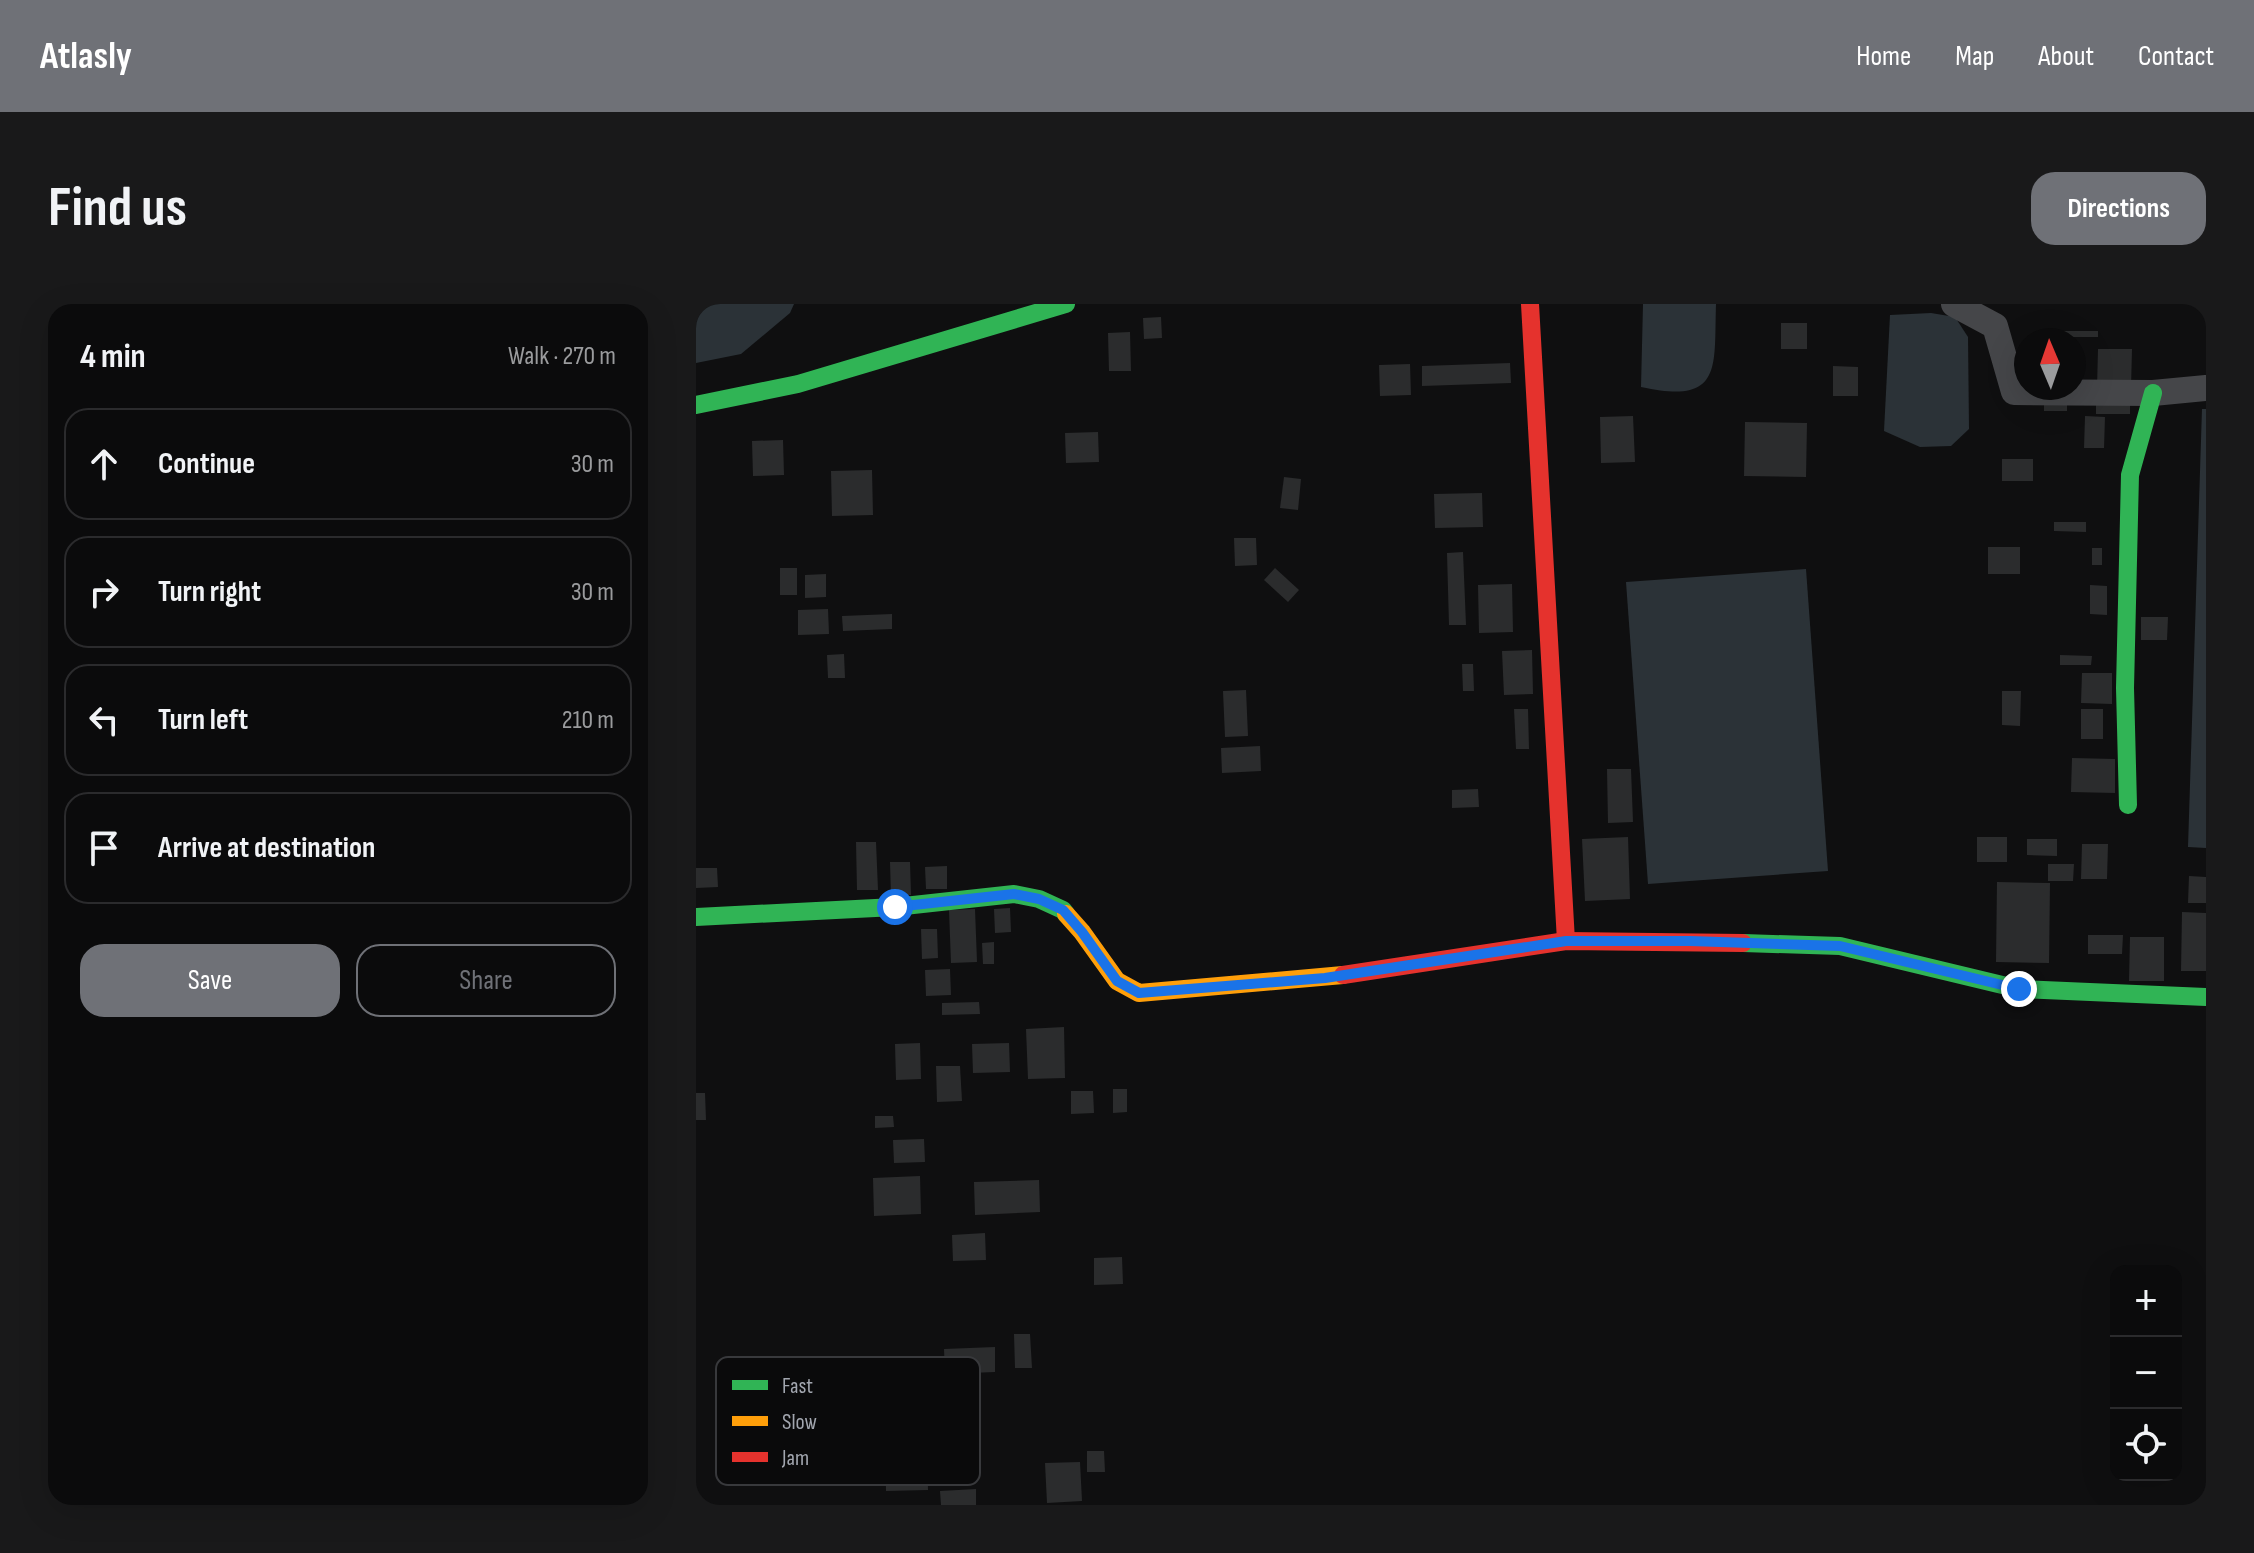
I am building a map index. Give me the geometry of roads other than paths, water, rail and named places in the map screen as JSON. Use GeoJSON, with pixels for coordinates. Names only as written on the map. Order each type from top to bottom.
{"type":"FeatureCollection","features":[{"type":"Feature","properties":{"kind":"street"},"geometry":{"type":"LineString","coordinates":[[696,405],[798,384],[1066,304]]}},
{"type":"Feature","properties":{"kind":"street"},"geometry":{"type":"LineString","coordinates":[[1530,304],[1566,941]]}},
{"type":"Feature","properties":{"kind":"street"},"geometry":{"type":"LineString","coordinates":[[1954,304],[1995,326],[2014,392],[2153,393],[2206,388]]}},
{"type":"Feature","properties":{"kind":"street"},"geometry":{"type":"LineString","coordinates":[[2128,805],[2125,688],[2130,475],[2153,393]]}},
{"type":"Feature","properties":{"kind":"street"},"geometry":{"type":"LineString","coordinates":[[696,917],[895,907],[1014,894],[1039,899],[1063,910],[1117,981],[1139,993],[1325,978],[1566,941],[1690,941],[1840,946],[2019,989],[2206,997]]}}]}
